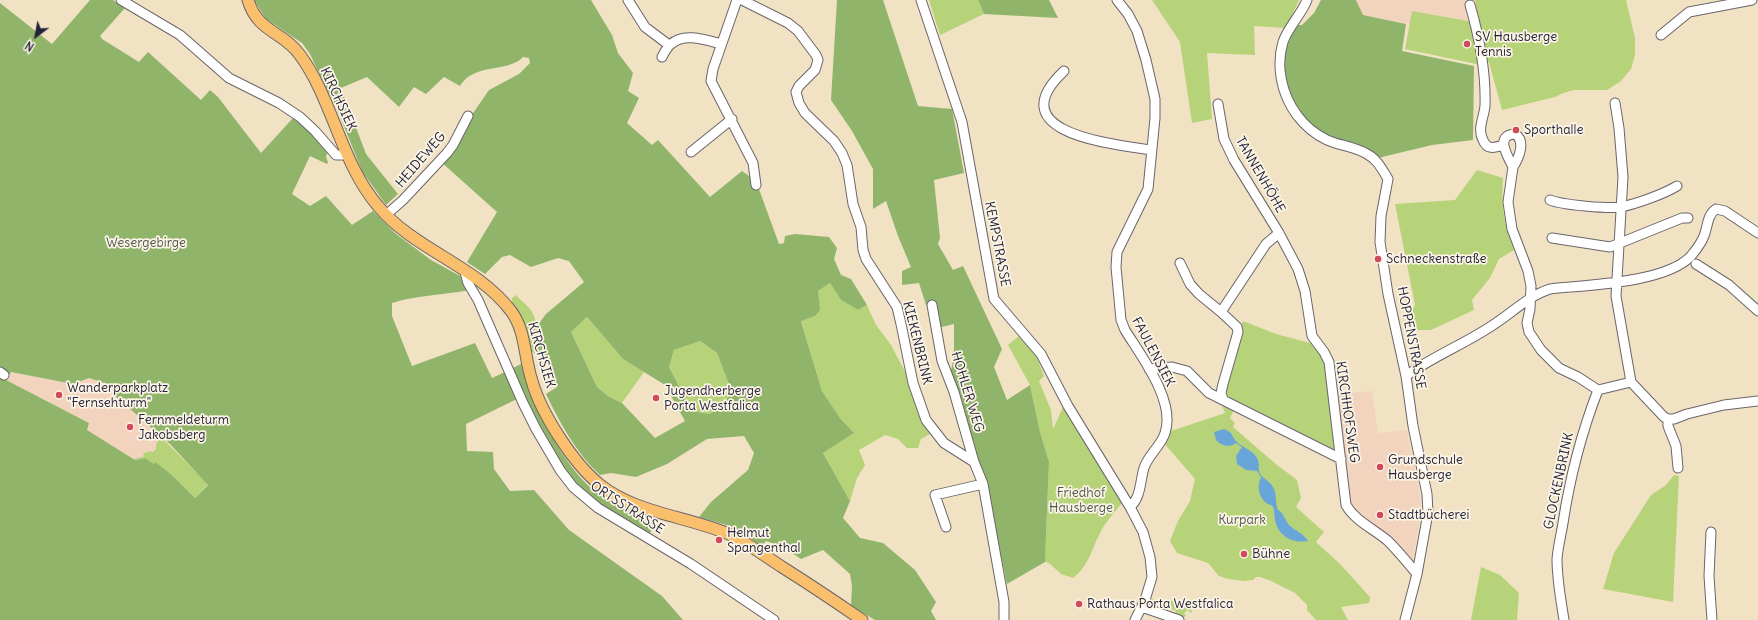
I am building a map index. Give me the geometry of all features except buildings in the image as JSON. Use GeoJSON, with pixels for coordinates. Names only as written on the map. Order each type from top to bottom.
{"type":"FeatureCollection","features":[{"type":"Feature","properties":{"kind":"main road","name":"KIRCHSIEK"},"geometry":{"type":"LineString","coordinates":[[248,0],[250,9],[258,21],[288,42],[304,61],[315,81],[348,155],[368,193],[386,215],[415,239],[465,272],[491,292],[511,312],[522,334],[529,370],[538,397],[559,436],[581,466],[597,483],[628,501],[713,529],[743,541],[862,620]]}},
{"type":"Feature","properties":{"kind":"street"},"geometry":{"type":"LineString","coordinates":[[121,0],[180,35],[229,78],[279,103],[300,117],[315,131],[336,155],[348,155]]}},
{"type":"Feature","properties":{"kind":"street"},"geometry":{"type":"LineString","coordinates":[[628,0],[646,26],[669,45]]}},
{"type":"Feature","properties":{"kind":"street"},"geometry":{"type":"LineString","coordinates":[[736,0],[713,69],[711,81],[732,119],[753,163],[756,184]]}},
{"type":"Feature","properties":{"kind":"street","name":"KIEKENBRINK"},"geometry":{"type":"LineString","coordinates":[[742,0],[793,27],[798,31],[816,55],[818,60],[815,70],[799,86],[796,92],[799,103],[805,113],[834,141],[842,153],[847,165],[853,204],[861,227],[863,250],[868,264],[897,307],[902,324],[913,383],[926,420],[944,443],[974,462]]}},
{"type":"Feature","properties":{"kind":"street","name":"KEMPSTRASSE"},"geometry":{"type":"LineString","coordinates":[[920,0],[962,122],[994,299],[1040,354],[1068,406],[1130,507],[1143,532],[1150,557],[1152,577],[1142,607],[1135,620]]}},
{"type":"Feature","properties":{"kind":"street","name":"FAULENSIEK"},"geometry":{"type":"LineString","coordinates":[[1117,0],[1128,14],[1137,31],[1146,60],[1154,99],[1155,118],[1148,189],[1117,252],[1116,267],[1121,320],[1125,330],[1149,369],[1163,399],[1166,411],[1165,433],[1158,448],[1145,466],[1136,502],[1130,507]]}},
{"type":"Feature","properties":{"kind":"street","name":"HOPPENSTRASSE"},"geometry":{"type":"LineString","coordinates":[[1307,0],[1284,40],[1279,56],[1279,76],[1286,97],[1296,115],[1315,132],[1333,142],[1367,154],[1380,165],[1388,179],[1381,216],[1380,242],[1388,294],[1406,376],[1413,426],[1427,494],[1428,512],[1417,574],[1405,620]]}},
{"type":"Feature","properties":{"kind":"street"},"geometry":{"type":"LineString","coordinates":[[1661,35],[1689,12],[1752,0]]}},
{"type":"Feature","properties":{"kind":"street"},"geometry":{"type":"LineString","coordinates":[[1470,5],[1476,27],[1485,96],[1484,112],[1480,132],[1487,146],[1492,148],[1503,146]]}},
{"type":"Feature","properties":{"kind":"street"},"geometry":{"type":"LineString","coordinates":[[662,57],[669,45],[673,42],[694,36],[721,44]]}},
{"type":"Feature","properties":{"kind":"street"},"geometry":{"type":"LineString","coordinates":[[1064,71],[1053,82],[1046,96],[1044,105],[1046,112],[1053,122],[1064,130],[1086,139],[1101,143],[1151,150]]}},
{"type":"Feature","properties":{"kind":"street"},"geometry":{"type":"LineString","coordinates":[[1615,103],[1622,152],[1621,207],[1616,296],[1632,382],[1664,417],[1668,419],[1674,419],[1695,411],[1724,405],[1758,401]]}},
{"type":"Feature","properties":{"kind":"street","name":"TANNENHÖHE"},"geometry":{"type":"LineString","coordinates":[[1218,104],[1224,139],[1234,160],[1279,233]]}},
{"type":"Feature","properties":{"kind":"street","name":"HEIDEWEG"},"geometry":{"type":"LineString","coordinates":[[386,215],[403,200],[454,145],[468,116]]}},
{"type":"Feature","properties":{"kind":"street"},"geometry":{"type":"LineString","coordinates":[[691,152],[732,119]]}},
{"type":"Feature","properties":{"kind":"street"},"geometry":{"type":"LineString","coordinates":[[1513,167],[1503,146],[1503,140],[1511,134],[1515,134],[1522,145],[1513,167],[1508,202],[1512,229],[1528,272],[1531,286],[1531,298],[1527,323],[1529,332],[1541,350],[1559,368],[1578,377],[1598,390],[1632,382]]}},
{"type":"Feature","properties":{"kind":"street"},"geometry":{"type":"LineString","coordinates":[[1550,200],[1560,204],[1621,207],[1668,191],[1677,186]]}},
{"type":"Feature","properties":{"kind":"street"},"geometry":{"type":"LineString","coordinates":[[1406,376],[1494,325],[1539,293],[1550,289],[1638,279],[1664,272],[1692,261],[1704,237],[1710,215],[1716,209],[1725,211],[1758,232]]}},
{"type":"Feature","properties":{"kind":"street"},"geometry":{"type":"LineString","coordinates":[[1552,238],[1610,247],[1682,218],[1688,218]]}},
{"type":"Feature","properties":{"kind":"street"},"geometry":{"type":"LineString","coordinates":[[1221,312],[1266,244],[1279,233]]}},
{"type":"Feature","properties":{"kind":"street","name":"KIRCHHOFSWEG"},"geometry":{"type":"LineString","coordinates":[[1279,233],[1302,278],[1312,336],[1324,352],[1329,362],[1346,505],[1350,512],[1388,541],[1417,574]]}},
{"type":"Feature","properties":{"kind":"street"},"geometry":{"type":"LineString","coordinates":[[1692,261],[1729,286],[1758,311]]}},
{"type":"Feature","properties":{"kind":"street"},"geometry":{"type":"LineString","coordinates":[[1180,262],[1190,284],[1199,294],[1237,327],[1238,332],[1223,384],[1223,399]]}},
{"type":"Feature","properties":{"kind":"street","name":"ORTSSTRASSE"},"geometry":{"type":"LineString","coordinates":[[465,272],[468,283],[478,300],[529,416],[548,450],[573,487],[598,508],[691,564],[770,619]]}},
{"type":"Feature","properties":{"kind":"street","name":"HOHLER WEG"},"geometry":{"type":"LineString","coordinates":[[932,305],[942,361],[954,392],[974,462]]}},
{"type":"Feature","properties":{"kind":"street"},"geometry":{"type":"LineString","coordinates":[[1149,369],[1172,367],[1187,372],[1209,393],[1223,399],[1232,406],[1341,459]]}},
{"type":"Feature","properties":{"kind":"street","name":"GLOCKENBRINK"},"geometry":{"type":"LineString","coordinates":[[1564,620],[1558,585],[1558,551],[1575,457],[1585,424],[1598,390]]}},
{"type":"Feature","properties":{"kind":"street"},"geometry":{"type":"LineString","coordinates":[[1668,419],[1668,426],[1676,446],[1678,468]]}},
{"type":"Feature","properties":{"kind":"street"},"geometry":{"type":"LineString","coordinates":[[974,462],[983,484],[1004,602],[1004,620]]}},
{"type":"Feature","properties":{"kind":"street"},"geometry":{"type":"LineString","coordinates":[[946,527],[935,495],[983,484]]}},
{"type":"Feature","properties":{"kind":"street"},"geometry":{"type":"LineString","coordinates":[[1711,532],[1709,576],[1712,620]]}},
{"type":"Feature","properties":{"kind":"street"},"geometry":{"type":"LineString","coordinates":[[1142,607],[1179,620]]}},
{"type":"Feature","properties":{"kind":"shaded area"},"geometry":{"type":"Polygon","coordinates":[[[1356,0],[1475,0],[1480,23],[1412,11],[1410,24],[1363,15],[1356,0]]]}},
{"type":"Feature","properties":{"kind":"shaded area"},"geometry":{"type":"Polygon","coordinates":[[[11,372],[73,384],[89,378],[114,386],[114,395],[161,437],[156,444],[157,448],[153,452],[150,451],[145,453],[145,458],[135,460],[87,430],[89,423],[6,380],[11,372]]]}},
{"type":"Feature","properties":{"kind":"shaded area","name":"Grundschule Hausberge"},"geometry":{"type":"Polygon","coordinates":[[[1372,391],[1378,433],[1407,430],[1420,494],[1421,512],[1413,559],[1358,514],[1349,504],[1347,475],[1335,394],[1372,391]]]}},
{"type":"Feature","properties":{"kind":"green space","name":"Wesergebirge"},"geometry":{"type":"Polygon","coordinates":[[[90,0],[113,0],[125,8],[100,36],[102,39],[139,62],[148,52],[201,100],[210,90],[218,97],[261,153],[293,118],[304,125],[328,150],[326,157],[328,162],[327,164],[310,156],[292,194],[310,206],[326,196],[352,225],[373,211],[396,234],[431,260],[462,277],[470,290],[402,300],[392,303],[392,316],[412,366],[475,343],[492,378],[507,371],[519,398],[466,424],[467,451],[493,452],[494,469],[510,491],[534,490],[569,530],[662,596],[683,620],[0,620],[0,3],[52,44],[90,0]],[[11,372],[6,380],[89,423],[87,430],[135,460],[145,458],[154,464],[155,462],[172,475],[195,498],[208,485],[170,444],[114,395],[114,386],[89,378],[73,384],[11,372]]]}},
{"type":"Feature","properties":{"kind":"green space"},"geometry":{"type":"Polygon","coordinates":[[[254,0],[591,0],[612,35],[618,53],[633,73],[628,91],[639,98],[627,123],[652,145],[658,140],[710,197],[742,171],[756,181],[779,244],[784,243],[785,236],[795,234],[829,237],[837,248],[834,259],[841,275],[851,279],[867,305],[858,310],[841,300],[830,283],[818,291],[820,310],[815,316],[801,321],[822,391],[840,418],[854,433],[823,453],[850,501],[843,518],[860,538],[883,543],[915,570],[936,602],[931,611],[936,620],[875,620],[851,606],[852,586],[850,574],[823,550],[801,559],[783,547],[766,541],[762,546],[733,527],[699,517],[711,502],[748,470],[754,453],[744,436],[707,439],[667,464],[636,477],[611,473],[600,475],[583,457],[563,427],[546,394],[557,387],[546,356],[536,354],[539,346],[537,326],[546,314],[584,282],[569,261],[558,258],[531,267],[510,255],[502,257],[485,274],[467,262],[497,212],[440,161],[489,90],[519,74],[530,63],[529,58],[523,57],[511,64],[475,73],[467,78],[460,86],[444,77],[426,94],[414,87],[399,107],[367,77],[341,88],[366,154],[398,194],[386,205],[362,171],[335,104],[310,54],[302,43],[266,19],[254,0]],[[587,317],[571,332],[597,387],[608,396],[622,403],[655,438],[685,421],[665,385],[623,359],[587,317]],[[700,341],[674,350],[669,367],[692,411],[709,414],[723,407],[731,390],[717,353],[700,341]]]}},
{"type":"Feature","properties":{"kind":"green space"},"geometry":{"type":"Polygon","coordinates":[[[837,0],[883,0],[918,106],[952,109],[964,173],[934,180],[940,238],[938,244],[953,270],[963,266],[1002,349],[994,367],[1007,400],[1030,385],[1040,432],[1049,462],[1045,562],[1007,584],[987,488],[972,447],[952,379],[951,370],[954,357],[954,324],[938,328],[934,304],[926,305],[919,283],[902,285],[902,271],[911,267],[886,201],[873,209],[873,169],[852,131],[831,100],[837,0]]]}},
{"type":"Feature","properties":{"kind":"green space"},"geometry":{"type":"Polygon","coordinates":[[[929,0],[978,0],[984,14],[940,35],[929,0]]]}},
{"type":"Feature","properties":{"kind":"green space"},"geometry":{"type":"Polygon","coordinates":[[[978,0],[1049,0],[1058,18],[984,14],[978,0]]]}},
{"type":"Feature","properties":{"kind":"green space"},"geometry":{"type":"Polygon","coordinates":[[[1152,0],[1299,0],[1286,28],[1254,26],[1255,55],[1207,53],[1212,119],[1192,123],[1180,42],[1152,0]]]}},
{"type":"Feature","properties":{"kind":"green space"},"geometry":{"type":"Polygon","coordinates":[[[1321,0],[1356,0],[1363,15],[1406,24],[1402,51],[1474,66],[1473,140],[1432,145],[1378,158],[1333,141],[1298,115],[1281,77],[1286,40],[1296,25],[1302,25],[1314,13],[1321,0]]]}},
{"type":"Feature","properties":{"kind":"green space"},"geometry":{"type":"Polygon","coordinates":[[[1475,0],[1626,0],[1635,38],[1635,55],[1631,69],[1621,81],[1607,90],[1574,90],[1555,97],[1502,110],[1489,62],[1476,64],[1405,49],[1412,11],[1479,23],[1475,0]]]}},
{"type":"Feature","properties":{"kind":"green space"},"geometry":{"type":"Polygon","coordinates":[[[1477,170],[1503,178],[1502,197],[1504,215],[1514,250],[1499,259],[1490,278],[1472,300],[1474,310],[1431,330],[1415,330],[1408,316],[1415,305],[1395,204],[1455,200],[1477,170]]]}},
{"type":"Feature","properties":{"kind":"green space"},"geometry":{"type":"Polygon","coordinates":[[[830,283],[841,300],[858,310],[867,305],[876,325],[891,345],[911,383],[921,418],[930,434],[921,439],[918,448],[907,448],[898,439],[885,435],[859,450],[865,465],[857,478],[850,501],[823,453],[854,433],[840,418],[822,391],[801,320],[815,316],[818,291],[830,283]]]}},
{"type":"Feature","properties":{"kind":"green space"},"geometry":{"type":"Polygon","coordinates":[[[516,295],[530,309],[535,319],[538,331],[538,349],[536,354],[529,350],[522,322],[512,304],[512,298],[516,295]]]}},
{"type":"Feature","properties":{"kind":"green space"},"geometry":{"type":"Polygon","coordinates":[[[587,317],[623,359],[644,372],[622,403],[608,396],[597,387],[571,332],[587,317]]]}},
{"type":"Feature","properties":{"kind":"green space"},"geometry":{"type":"Polygon","coordinates":[[[1243,321],[1276,334],[1310,343],[1322,356],[1326,366],[1338,454],[1227,397],[1225,385],[1243,321]]]}},
{"type":"Feature","properties":{"kind":"green space","name":"Friedhof Hausberge"},"geometry":{"type":"Polygon","coordinates":[[[1019,336],[1036,355],[1044,376],[1039,381],[1051,410],[1053,429],[1063,407],[1122,503],[1103,527],[1087,562],[1073,578],[1061,574],[1049,563],[1045,562],[1049,462],[1040,432],[1030,385],[1008,345],[1019,336]]]}},
{"type":"Feature","properties":{"kind":"green space"},"geometry":{"type":"Polygon","coordinates":[[[700,341],[717,353],[731,390],[723,407],[709,414],[692,411],[669,367],[674,350],[700,341]]]}},
{"type":"Feature","properties":{"kind":"green space"},"geometry":{"type":"Polygon","coordinates":[[[521,364],[532,397],[550,434],[572,468],[584,481],[603,497],[658,518],[649,535],[619,518],[580,491],[555,459],[511,369],[521,364]]]}},
{"type":"Feature","properties":{"kind":"green space","name":"Kurpark"},"geometry":{"type":"Polygon","coordinates":[[[1221,403],[1234,410],[1230,418],[1235,423],[1233,427],[1277,465],[1297,480],[1301,498],[1296,507],[1324,532],[1316,542],[1340,564],[1370,597],[1369,603],[1341,607],[1348,620],[1316,620],[1307,610],[1307,605],[1295,593],[1269,580],[1260,577],[1256,577],[1253,580],[1244,581],[1228,579],[1219,576],[1208,563],[1177,553],[1170,541],[1178,521],[1190,501],[1195,479],[1163,442],[1168,432],[1225,413],[1221,403]]]}},
{"type":"Feature","properties":{"kind":"green space"},"geometry":{"type":"Polygon","coordinates":[[[161,437],[208,484],[195,498],[172,475],[155,463],[154,464],[145,458],[134,460],[136,458],[143,457],[144,453],[150,451],[153,452],[156,449],[156,444],[161,437]]]}},
{"type":"Feature","properties":{"kind":"green space"},"geometry":{"type":"Polygon","coordinates":[[[1674,475],[1679,476],[1673,602],[1603,589],[1614,553],[1651,495],[1666,485],[1674,475]]]}},
{"type":"Feature","properties":{"kind":"green space"},"geometry":{"type":"Polygon","coordinates":[[[1481,567],[1500,575],[1519,593],[1517,620],[1471,620],[1481,567]]]}},
{"type":"Feature","properties":{"kind":"green space"},"geometry":{"type":"Polygon","coordinates":[[[1150,599],[1194,602],[1194,606],[1191,609],[1191,613],[1188,610],[1184,613],[1186,616],[1182,618],[1174,616],[1176,611],[1156,603],[1154,608],[1149,606],[1150,599]]]}},
{"type":"Feature","properties":{"kind":"water"},"geometry":{"type":"Polygon","coordinates":[[[1224,429],[1231,433],[1237,442],[1252,452],[1256,457],[1259,462],[1260,473],[1274,489],[1278,510],[1282,513],[1290,526],[1302,534],[1308,541],[1302,542],[1292,540],[1287,538],[1279,530],[1275,520],[1273,507],[1266,503],[1261,497],[1259,484],[1261,477],[1257,471],[1246,470],[1237,464],[1236,456],[1242,447],[1236,443],[1226,446],[1216,440],[1214,432],[1224,429]]]}},
{"type":"Feature","properties":{"kind":"place","name":"SV Hausberge Tennis"},"geometry":{"type":"Point","coordinates":[1467,44]}},
{"type":"Feature","properties":{"kind":"place","name":"Sporthalle"},"geometry":{"type":"Point","coordinates":[1516,130]}},
{"type":"Feature","properties":{"kind":"place","name":"Schneckenstraße"},"geometry":{"type":"Point","coordinates":[1378,259]}},
{"type":"Feature","properties":{"kind":"place","name":"Wanderparkplatz \"Fernsehturm\""},"geometry":{"type":"Point","coordinates":[59,395]}},
{"type":"Feature","properties":{"kind":"place","name":"Jugendherberge Porta Westfalica"},"geometry":{"type":"Point","coordinates":[656,398]}},
{"type":"Feature","properties":{"kind":"place","name":"Fernmeldeturm Jakobsberg"},"geometry":{"type":"Point","coordinates":[130,427]}},
{"type":"Feature","properties":{"kind":"place","name":"Grundschule Hausberge"},"geometry":{"type":"Point","coordinates":[1380,467]}},
{"type":"Feature","properties":{"kind":"place","name":"Stadtbücherei"},"geometry":{"type":"Point","coordinates":[1380,515]}},
{"type":"Feature","properties":{"kind":"place","name":"Helmut Spangenthal"},"geometry":{"type":"Point","coordinates":[719,540]}},
{"type":"Feature","properties":{"kind":"place","name":"Bühne"},"geometry":{"type":"Point","coordinates":[1244,554]}},
{"type":"Feature","properties":{"kind":"place","name":"Rathaus Porta Westfalica"},"geometry":{"type":"Point","coordinates":[1079,604]}}]}
